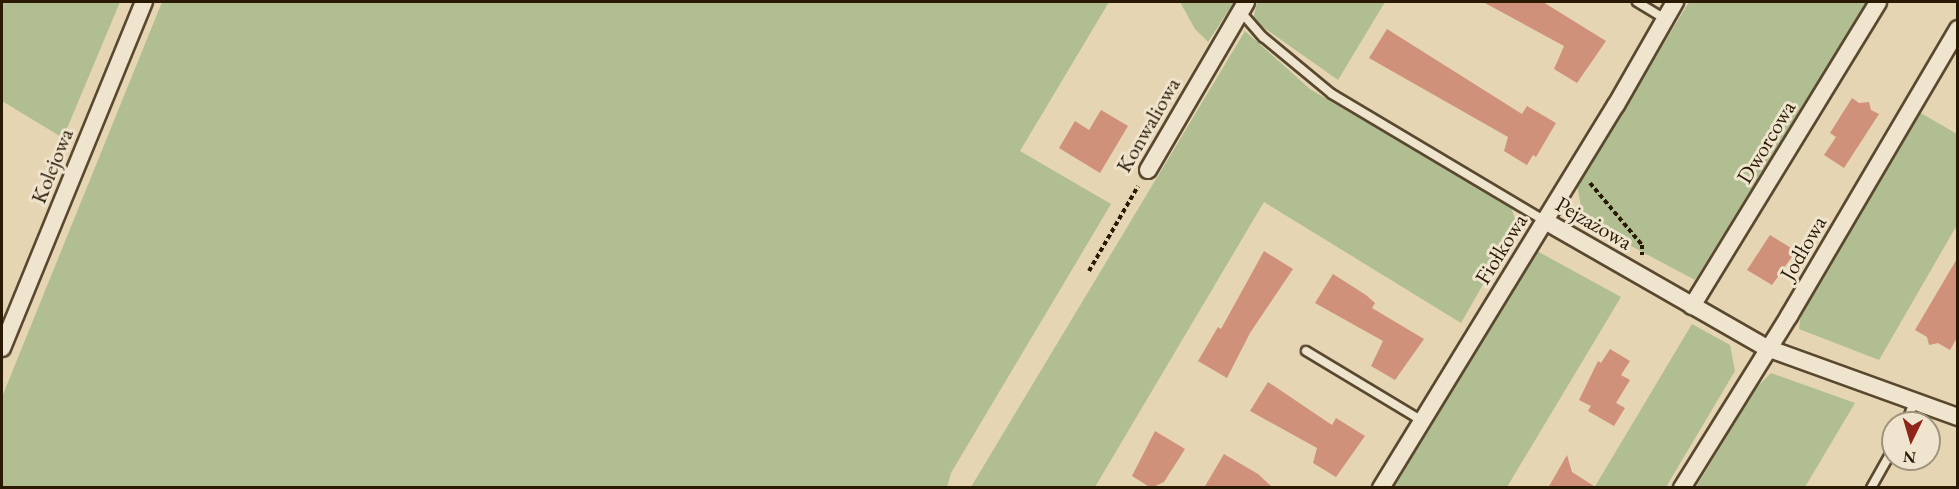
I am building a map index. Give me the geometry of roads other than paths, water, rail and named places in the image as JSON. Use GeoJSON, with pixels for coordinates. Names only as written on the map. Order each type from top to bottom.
{"type":"FeatureCollection","features":[{"type":"Feature","properties":{"kind":"street","name":"Kolejowa"},"geometry":{"type":"LineString","coordinates":[[2,348],[144,2]]}},
{"type":"Feature","properties":{"kind":"street","name":"Fiołkowa"},"geometry":{"type":"LineString","coordinates":[[1381,488],[1575,171],[1675,2]]}},
{"type":"Feature","properties":{"kind":"street","name":"Dworcowa"},"geometry":{"type":"LineString","coordinates":[[1692,306],[1878,2]]}},
{"type":"Feature","properties":{"kind":"street","name":"Konwaliowa"},"geometry":{"type":"LineString","coordinates":[[1148,170],[1243,6]]}},
{"type":"Feature","properties":{"kind":"street","name":"Jodłowa"},"geometry":{"type":"LineString","coordinates":[[1682,488],[1958,29]]}},
{"type":"Feature","properties":{"kind":"street","name":"Pejzażowa"},"geometry":{"type":"LineString","coordinates":[[1545,220],[1767,348],[1958,417]]}},
{"type":"Feature","properties":{"kind":"lane"},"geometry":{"type":"LineString","coordinates":[[1637,2],[1665,19]]}},
{"type":"Feature","properties":{"kind":"lane","name":"Pejzażowa"},"geometry":{"type":"LineString","coordinates":[[1243,6],[1263,37],[1332,94],[1545,220]]}},
{"type":"Feature","properties":{"kind":"lane"},"geometry":{"type":"LineString","coordinates":[[1306,351],[1421,420]]}},
{"type":"Feature","properties":{"kind":"lane"},"geometry":{"type":"LineString","coordinates":[[1911,411],[1914,402]]}},
{"type":"Feature","properties":{"kind":"lane"},"geometry":{"type":"LineString","coordinates":[[1871,488],[1881,470]]}}]}
